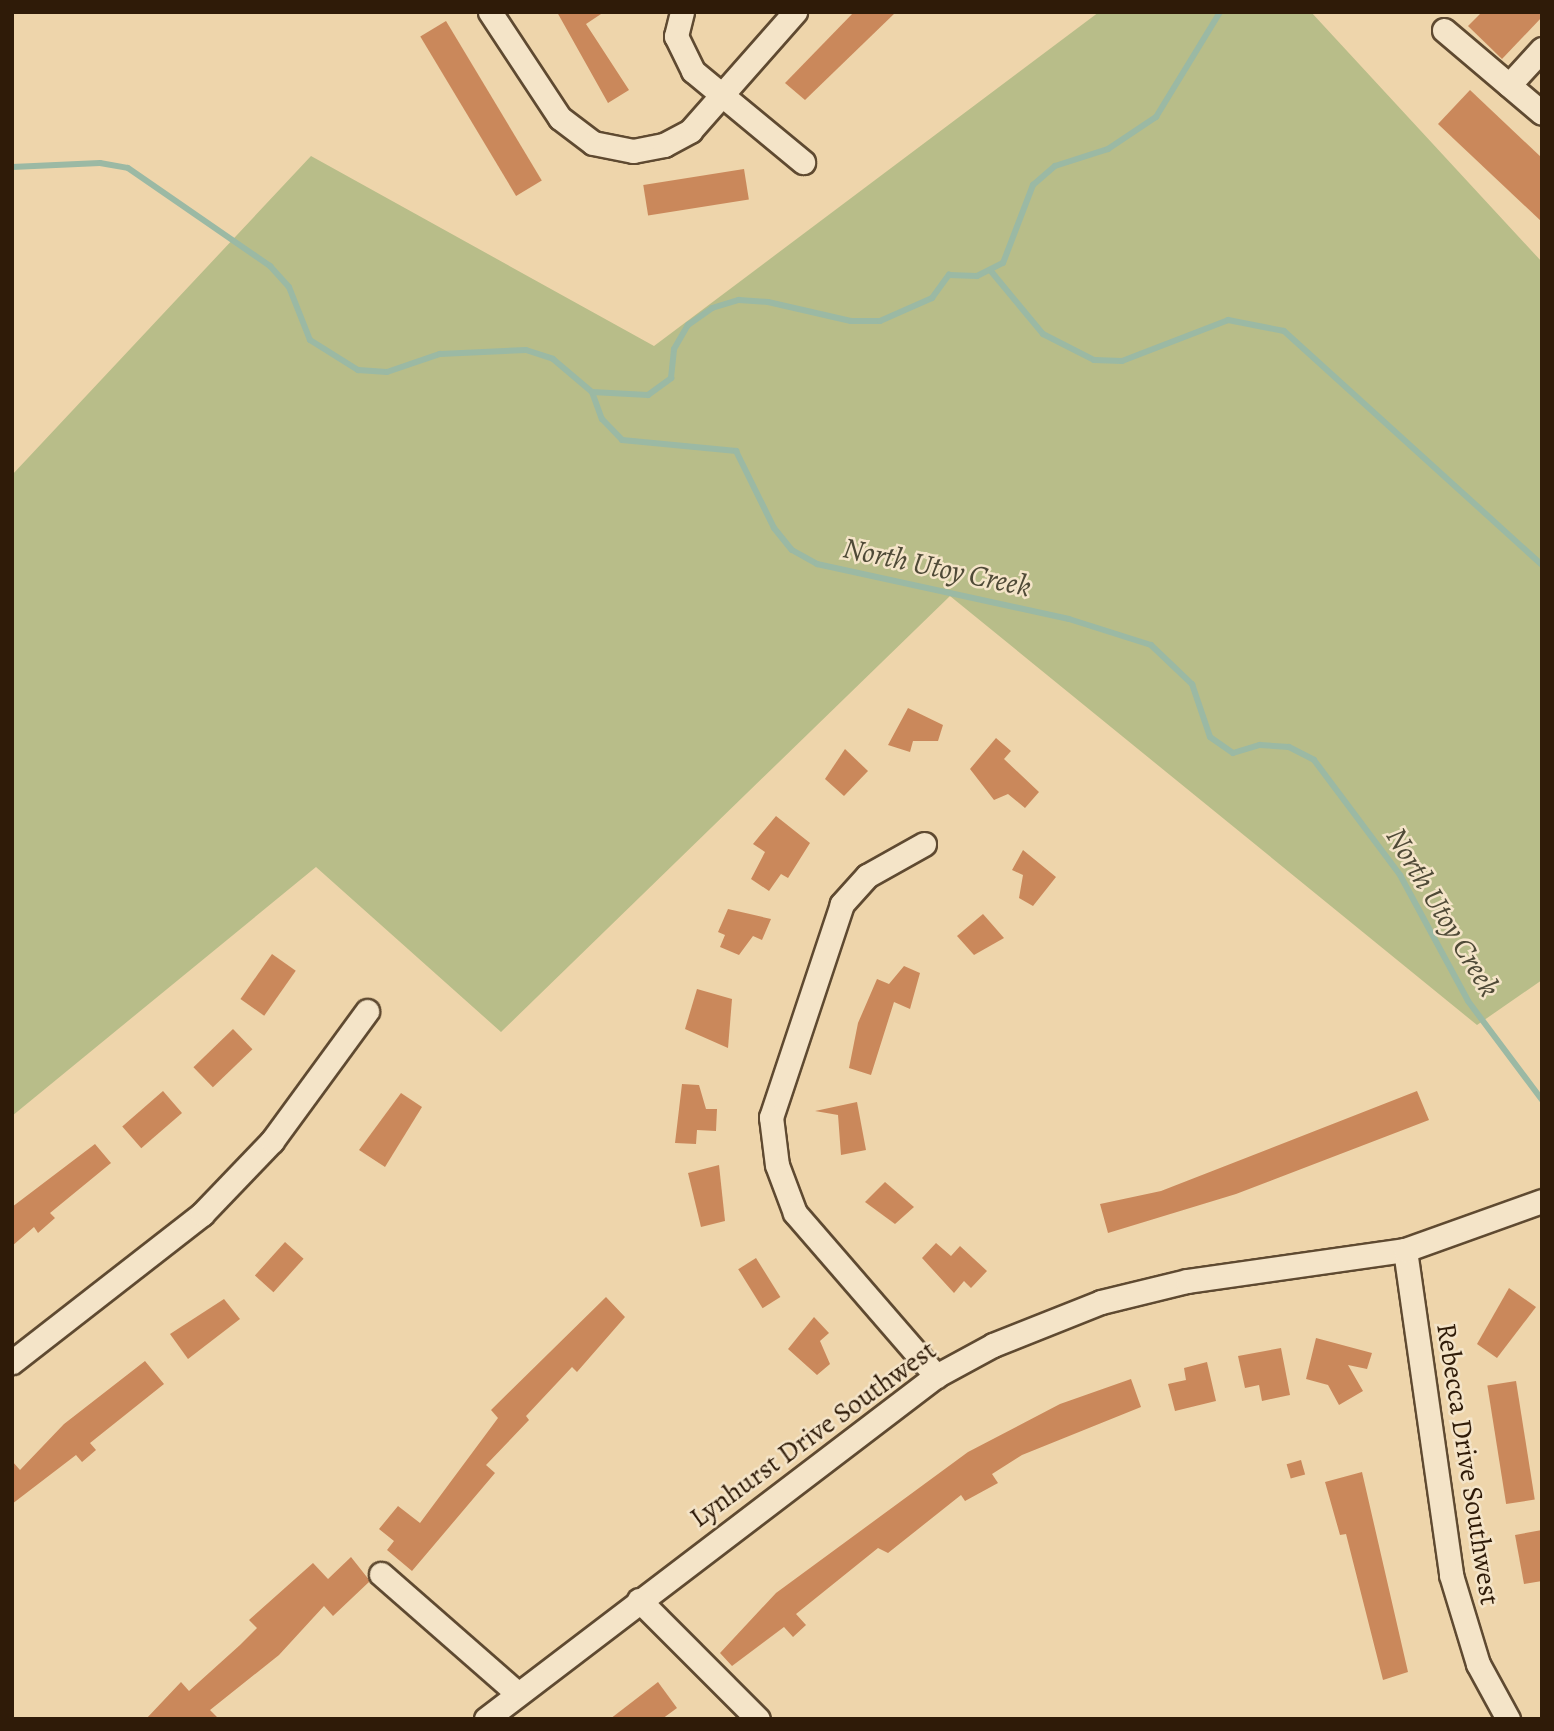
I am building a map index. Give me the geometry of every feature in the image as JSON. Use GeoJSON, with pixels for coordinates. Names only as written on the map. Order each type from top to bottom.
{"type":"FeatureCollection","features":[{"type":"Feature","properties":{"kind":"street"},"geometry":{"type":"LineString","coordinates":[[490,12],[560,118],[593,143],[633,151],[664,145],[690,131],[795,12]]}},
{"type":"Feature","properties":{"kind":"street"},"geometry":{"type":"LineString","coordinates":[[682,12],[679,49],[720,96],[803,162]]}},
{"type":"Feature","properties":{"kind":"street"},"geometry":{"type":"LineString","coordinates":[[1444,30],[1542,113]]}},
{"type":"Feature","properties":{"kind":"street"},"geometry":{"type":"LineString","coordinates":[[1508,85],[1542,49]]}},
{"type":"Feature","properties":{"kind":"street"},"geometry":{"type":"LineString","coordinates":[[923,844],[867,876],[842,904],[771,1117],[777,1165],[795,1213],[936,1376]]}},
{"type":"Feature","properties":{"kind":"street"},"geometry":{"type":"LineString","coordinates":[[12,1362],[202,1214],[272,1141],[367,1011]]}},
{"type":"Feature","properties":{"kind":"street","name":"Lynhurst Drive Southwest"},"geometry":{"type":"LineString","coordinates":[[486,1719],[936,1376],[1015,1335],[1101,1302],[1187,1282],[1405,1250],[1542,1201]]}},
{"type":"Feature","properties":{"kind":"street","name":"Rebecca Drive Southwest"},"geometry":{"type":"LineString","coordinates":[[1405,1250],[1451,1575],[1478,1664],[1508,1719]]}},
{"type":"Feature","properties":{"kind":"street"},"geometry":{"type":"LineString","coordinates":[[381,1574],[518,1694]]}},
{"type":"Feature","properties":{"kind":"street"},"geometry":{"type":"LineString","coordinates":[[639,1600],[758,1719]]}},
{"type":"Feature","properties":{"kind":"green space"},"geometry":{"type":"Polygon","coordinates":[[[1099,12],[1311,12],[1542,262],[1542,980],[1477,1025],[950,596],[501,1032],[316,867],[12,1116],[12,475],[311,156],[654,346],[1099,12]]]}},
{"type":"Feature","properties":{"kind":"building"},"geometry":{"type":"Polygon","coordinates":[[[557,12],[604,12],[586,24],[629,90],[608,103],[557,12]]]}},
{"type":"Feature","properties":{"kind":"building"},"geometry":{"type":"Polygon","coordinates":[[[854,12],[896,12],[805,100],[785,83],[854,12]]]}},
{"type":"Feature","properties":{"kind":"building"},"geometry":{"type":"Polygon","coordinates":[[[1482,12],[1542,12],[1542,17],[1502,59],[1468,26],[1482,12]]]}},
{"type":"Feature","properties":{"kind":"building"},"geometry":{"type":"Polygon","coordinates":[[[446,21],[542,180],[516,196],[420,36],[446,21]]]}},
{"type":"Feature","properties":{"kind":"building"},"geometry":{"type":"Polygon","coordinates":[[[1470,90],[1542,158],[1542,222],[1438,124],[1470,90]]]}},
{"type":"Feature","properties":{"kind":"building"},"geometry":{"type":"Polygon","coordinates":[[[744,169],[749,200],[648,216],[643,185],[744,169]]]}},
{"type":"Feature","properties":{"kind":"building"},"geometry":{"type":"Polygon","coordinates":[[[908,708],[943,725],[938,741],[913,741],[910,752],[888,745],[908,708]]]}},
{"type":"Feature","properties":{"kind":"building"},"geometry":{"type":"Polygon","coordinates":[[[996,738],[1011,751],[1004,759],[1039,792],[1025,808],[1008,794],[994,800],[970,769],[996,738]]]}},
{"type":"Feature","properties":{"kind":"building"},"geometry":{"type":"Polygon","coordinates":[[[845,749],[868,771],[844,796],[825,779],[845,749]]]}},
{"type":"Feature","properties":{"kind":"building"},"geometry":{"type":"Polygon","coordinates":[[[776,816],[810,843],[788,878],[781,874],[769,891],[751,879],[765,852],[753,844],[776,816]]]}},
{"type":"Feature","properties":{"kind":"building"},"geometry":{"type":"Polygon","coordinates":[[[1023,850],[1056,877],[1033,906],[1019,898],[1023,875],[1012,870],[1023,850]]]}},
{"type":"Feature","properties":{"kind":"building"},"geometry":{"type":"Polygon","coordinates":[[[728,909],[771,919],[762,940],[753,936],[739,955],[720,947],[725,935],[718,932],[728,909]]]}},
{"type":"Feature","properties":{"kind":"building"},"geometry":{"type":"Polygon","coordinates":[[[983,914],[1004,938],[974,955],[957,936],[983,914]]]}},
{"type":"Feature","properties":{"kind":"building"},"geometry":{"type":"Polygon","coordinates":[[[272,954],[296,971],[264,1016],[240,999],[272,954]]]}},
{"type":"Feature","properties":{"kind":"building"},"geometry":{"type":"Polygon","coordinates":[[[904,966],[920,973],[910,1009],[894,1002],[871,1075],[849,1068],[858,1023],[877,979],[889,984],[904,966]]]}},
{"type":"Feature","properties":{"kind":"building"},"geometry":{"type":"Polygon","coordinates":[[[697,989],[732,999],[728,1048],[685,1029],[697,989]]]}},
{"type":"Feature","properties":{"kind":"building"},"geometry":{"type":"Polygon","coordinates":[[[233,1029],[252,1049],[213,1087],[193,1067],[233,1029]]]}},
{"type":"Feature","properties":{"kind":"building"},"geometry":{"type":"Polygon","coordinates":[[[682,1084],[699,1085],[706,1109],[717,1109],[716,1131],[697,1130],[696,1144],[675,1143],[682,1084]]]}},
{"type":"Feature","properties":{"kind":"building"},"geometry":{"type":"Polygon","coordinates":[[[163,1091],[182,1113],[141,1148],[122,1126],[163,1091]]]}},
{"type":"Feature","properties":{"kind":"building"},"geometry":{"type":"Polygon","coordinates":[[[1417,1091],[1429,1120],[1236,1194],[1108,1233],[1100,1204],[1161,1191],[1417,1091]]]}},
{"type":"Feature","properties":{"kind":"building"},"geometry":{"type":"Polygon","coordinates":[[[401,1093],[422,1107],[385,1167],[359,1150],[401,1093]]]}},
{"type":"Feature","properties":{"kind":"building"},"geometry":{"type":"Polygon","coordinates":[[[857,1102],[866,1150],[841,1155],[838,1115],[815,1111],[857,1102]]]}},
{"type":"Feature","properties":{"kind":"building"},"geometry":{"type":"Polygon","coordinates":[[[95,1144],[111,1163],[50,1213],[55,1218],[38,1233],[34,1227],[12,1246],[12,1207],[95,1144]]]}},
{"type":"Feature","properties":{"kind":"building"},"geometry":{"type":"Polygon","coordinates":[[[719,1165],[725,1221],[701,1227],[688,1173],[719,1165]]]}},
{"type":"Feature","properties":{"kind":"building"},"geometry":{"type":"Polygon","coordinates":[[[885,1182],[914,1207],[895,1224],[865,1202],[885,1182]]]}},
{"type":"Feature","properties":{"kind":"building"},"geometry":{"type":"Polygon","coordinates":[[[285,1242],[304,1259],[273,1292],[255,1275],[285,1242]]]}},
{"type":"Feature","properties":{"kind":"building"},"geometry":{"type":"Polygon","coordinates":[[[936,1243],[951,1256],[960,1246],[987,1271],[971,1288],[964,1281],[954,1293],[922,1258],[936,1243]]]}},
{"type":"Feature","properties":{"kind":"building"},"geometry":{"type":"Polygon","coordinates":[[[756,1258],[780,1297],[763,1308],[738,1269],[756,1258]]]}},
{"type":"Feature","properties":{"kind":"building"},"geometry":{"type":"Polygon","coordinates":[[[1509,1288],[1536,1307],[1497,1358],[1477,1344],[1509,1288]]]}},
{"type":"Feature","properties":{"kind":"building"},"geometry":{"type":"Polygon","coordinates":[[[606,1297],[625,1317],[577,1372],[572,1367],[526,1416],[529,1420],[486,1465],[495,1473],[412,1571],[387,1550],[394,1541],[379,1529],[398,1506],[420,1523],[498,1418],[491,1410],[606,1297]]]}},
{"type":"Feature","properties":{"kind":"building"},"geometry":{"type":"Polygon","coordinates":[[[224,1299],[240,1319],[188,1359],[170,1334],[224,1299]]]}},
{"type":"Feature","properties":{"kind":"building"},"geometry":{"type":"Polygon","coordinates":[[[814,1317],[829,1333],[820,1341],[830,1364],[817,1375],[788,1349],[814,1317]]]}},
{"type":"Feature","properties":{"kind":"building"},"geometry":{"type":"Polygon","coordinates":[[[1316,1338],[1372,1353],[1367,1369],[1348,1365],[1363,1391],[1339,1405],[1328,1385],[1306,1379],[1316,1338]]]}},
{"type":"Feature","properties":{"kind":"building"},"geometry":{"type":"Polygon","coordinates":[[[1281,1348],[1290,1395],[1262,1401],[1259,1385],[1245,1388],[1238,1356],[1281,1348]]]}},
{"type":"Feature","properties":{"kind":"building"},"geometry":{"type":"Polygon","coordinates":[[[145,1361],[164,1384],[90,1443],[96,1450],[82,1462],[76,1455],[12,1504],[12,1461],[20,1470],[64,1424],[145,1361]]]}},
{"type":"Feature","properties":{"kind":"building"},"geometry":{"type":"Polygon","coordinates":[[[1207,1362],[1216,1401],[1175,1411],[1168,1384],[1186,1380],[1184,1368],[1207,1362]]]}},
{"type":"Feature","properties":{"kind":"building"},"geometry":{"type":"Polygon","coordinates":[[[1131,1379],[1141,1407],[1022,1455],[992,1474],[998,1483],[965,1501],[961,1495],[888,1553],[878,1548],[796,1614],[806,1625],[793,1637],[784,1627],[732,1666],[720,1653],[776,1593],[968,1452],[1060,1404],[1131,1379]]]}},
{"type":"Feature","properties":{"kind":"building"},"geometry":{"type":"Polygon","coordinates":[[[1516,1381],[1535,1500],[1506,1504],[1487,1386],[1516,1381]]]}},
{"type":"Feature","properties":{"kind":"building"},"geometry":{"type":"Polygon","coordinates":[[[1301,1460],[1305,1474],[1291,1479],[1287,1464],[1301,1460]]]}},
{"type":"Feature","properties":{"kind":"building"},"geometry":{"type":"Polygon","coordinates":[[[1362,1472],[1408,1672],[1383,1680],[1346,1534],[1340,1535],[1325,1482],[1362,1472]]]}},
{"type":"Feature","properties":{"kind":"building"},"geometry":{"type":"Polygon","coordinates":[[[1542,1530],[1542,1581],[1524,1584],[1515,1535],[1542,1530]]]}},
{"type":"Feature","properties":{"kind":"building"},"geometry":{"type":"Polygon","coordinates":[[[351,1557],[370,1581],[333,1616],[324,1606],[279,1655],[210,1710],[219,1719],[146,1719],[181,1682],[189,1691],[240,1645],[257,1628],[249,1620],[313,1563],[328,1579],[351,1557]]]}},
{"type":"Feature","properties":{"kind":"building"},"geometry":{"type":"Polygon","coordinates":[[[658,1682],[677,1708],[662,1719],[610,1719],[658,1682]]]}},
{"type":"Feature","properties":{"kind":"waterway"},"geometry":{"type":"LineString","coordinates":[[592,392],[648,395],[671,378],[674,349],[688,325],[712,308],[739,300],[768,302],[851,321],[880,321],[932,298],[949,275],[977,276],[1003,263],[1033,185],[1055,166],[1108,149],[1156,117],[1220,12]]}},
{"type":"Feature","properties":{"kind":"waterway","name":"North Utoy Creek"},"geometry":{"type":"LineString","coordinates":[[12,167],[100,163],[128,168],[270,266],[289,287],[310,340],[358,370],[387,372],[440,354],[526,350],[553,359],[592,392],[602,419],[622,440],[736,451],[774,528],[792,550],[817,564],[1069,619],[1151,645],[1192,684],[1210,737],[1233,753],[1260,745],[1289,747],[1314,760],[1400,875],[1468,1001],[1542,1100]]}},
{"type":"Feature","properties":{"kind":"waterway"},"geometry":{"type":"LineString","coordinates":[[990,270],[1043,334],[1094,360],[1122,361],[1228,320],[1284,331],[1542,565]]}}]}
